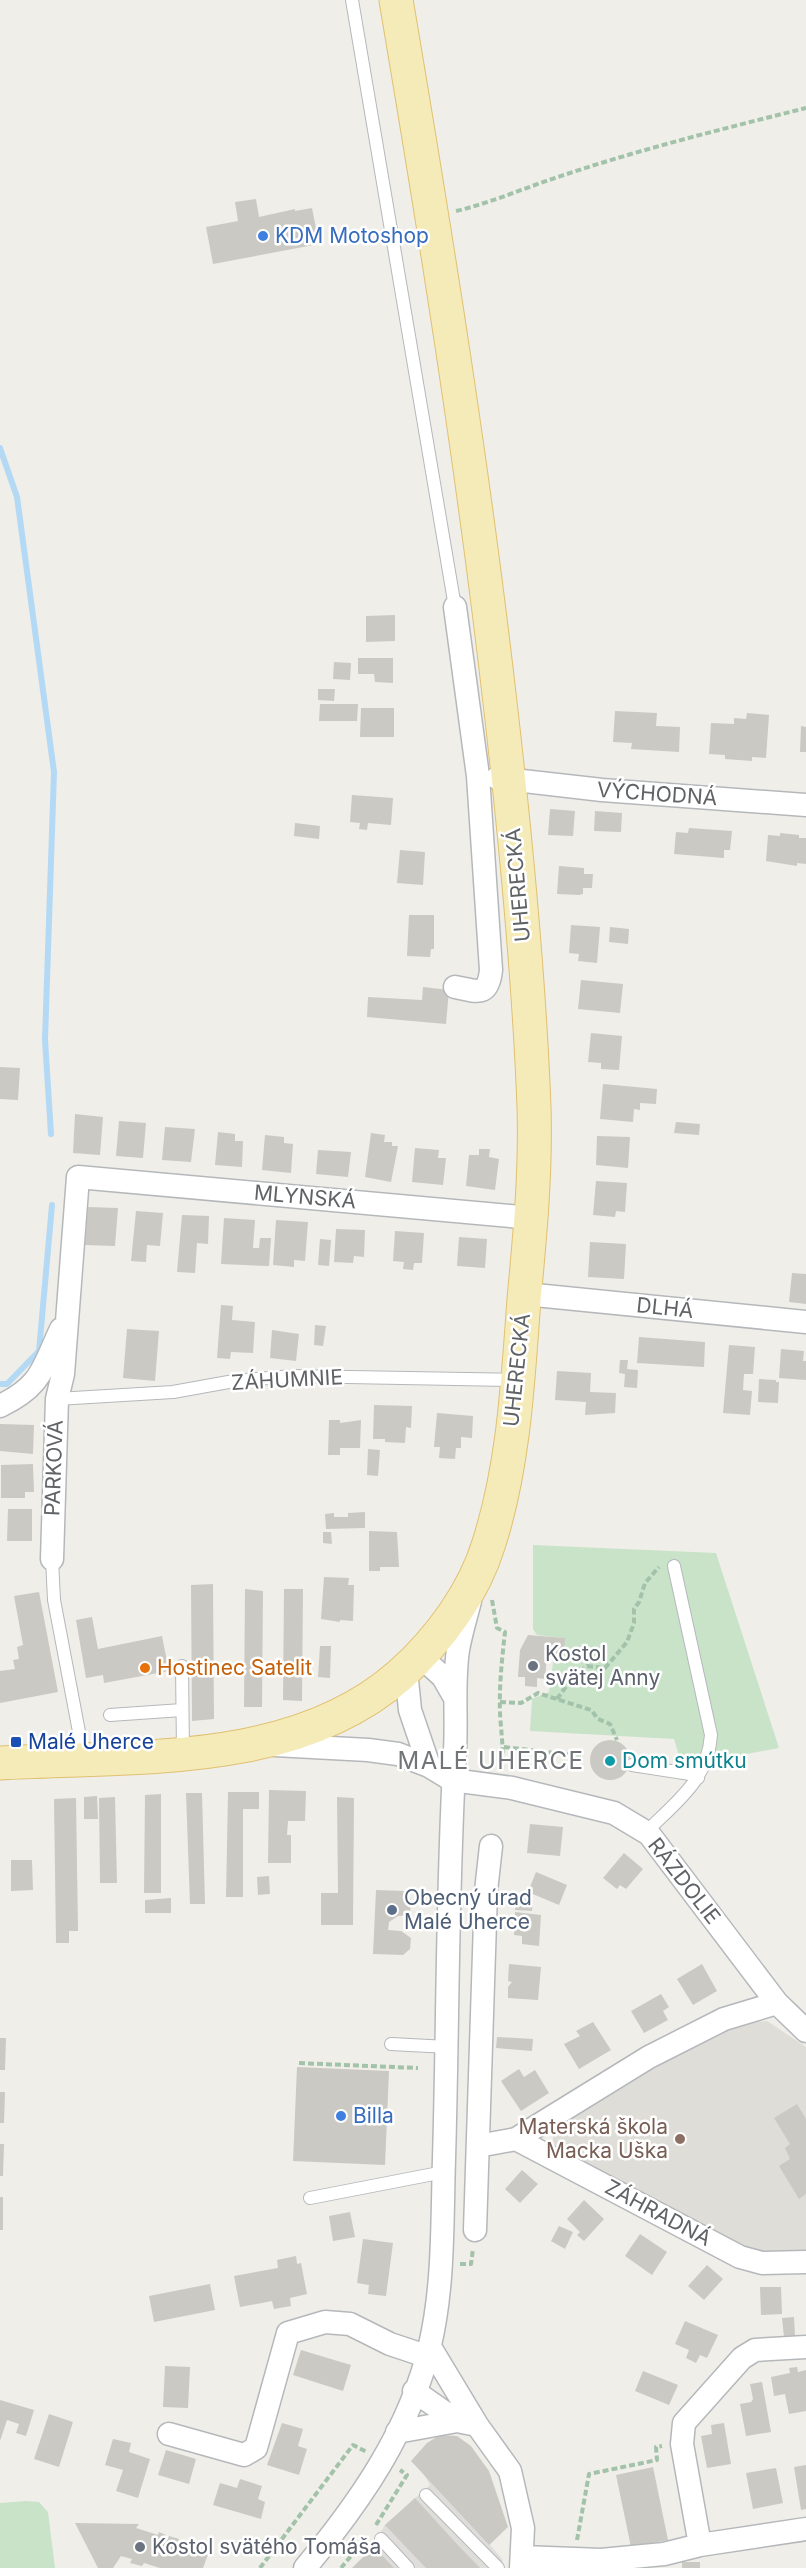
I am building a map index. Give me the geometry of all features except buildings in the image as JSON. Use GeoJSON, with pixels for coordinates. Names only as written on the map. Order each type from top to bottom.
{"type":"FeatureCollection","features":[{"type":"Feature","properties":{"kind":"main road","name":"UHERECKÁ"},"geometry":{"type":"LineString","coordinates":[[0,1762],[183,1753],[258,1744],[288,1736],[344,1713],[369,1699],[412,1663],[482,1587],[506,1466],[518,1380],[532,1218],[534,1110],[524,950],[493,778],[490,617],[432,218],[396,0]]}},
{"type":"Feature","properties":{"kind":"street"},"geometry":{"type":"LineString","coordinates":[[454,607],[493,778],[490,983],[487,989],[481,991],[455,987]]}},
{"type":"Feature","properties":{"kind":"street","name":"VÝCHODNÁ"},"geometry":{"type":"LineString","coordinates":[[493,778],[602,790],[806,805]]}},
{"type":"Feature","properties":{"kind":"street","name":"MLYNSKÁ"},"geometry":{"type":"LineString","coordinates":[[78,1177],[532,1218]]}},
{"type":"Feature","properties":{"kind":"street","name":"PARKOVÁ"},"geometry":{"type":"LineString","coordinates":[[52,1559],[57,1399],[63,1374],[65,1320],[78,1177]]}},
{"type":"Feature","properties":{"kind":"street","name":"DLHÁ"},"geometry":{"type":"LineString","coordinates":[[525,1294],[806,1322]]}},
{"type":"Feature","properties":{"kind":"street"},"geometry":{"type":"LineString","coordinates":[[0,1406],[25,1393],[35,1383],[65,1320]]}},
{"type":"Feature","properties":{"kind":"street"},"geometry":{"type":"LineString","coordinates":[[305,2568],[352,2510],[384,2461],[398,2432],[428,2352],[441,2265],[448,2048],[452,1780],[456,1750],[455,1698],[458,1650],[482,1587]]}},
{"type":"Feature","properties":{"kind":"street"},"geometry":{"type":"LineString","coordinates":[[429,1766],[410,1710],[412,1663],[442,1677],[455,1698]]}},
{"type":"Feature","properties":{"kind":"street"},"geometry":{"type":"LineString","coordinates":[[258,1744],[368,1750],[398,1754],[429,1766],[452,1780]]}},
{"type":"Feature","properties":{"kind":"street","name":"RÁZDOLIE"},"geometry":{"type":"LineString","coordinates":[[452,1780],[512,1788],[593,1807],[614,1813],[646,1832],[777,2003],[806,2031]]}},
{"type":"Feature","properties":{"kind":"street"},"geometry":{"type":"LineString","coordinates":[[475,2230],[486,1890],[490,1846]]}},
{"type":"Feature","properties":{"kind":"street"},"geometry":{"type":"LineString","coordinates":[[478,2146],[516,2139],[650,2057],[723,2019],[777,2003]]}},
{"type":"Feature","properties":{"kind":"street","name":"ZÁHRADNÁ"},"geometry":{"type":"LineString","coordinates":[[516,2139],[740,2257],[762,2263],[806,2262]]}},
{"type":"Feature","properties":{"kind":"street"},"geometry":{"type":"LineString","coordinates":[[169,2434],[244,2455],[256,2448],[288,2333],[325,2322],[350,2324],[390,2344],[428,2352],[460,2396],[467,2423]]}},
{"type":"Feature","properties":{"kind":"street"},"geometry":{"type":"LineString","coordinates":[[700,2545],[682,2444],[684,2423],[742,2358],[755,2350],[806,2347]]}},
{"type":"Feature","properties":{"kind":"street"},"geometry":{"type":"LineString","coordinates":[[414,2391],[430,2390],[460,2396]]}},
{"type":"Feature","properties":{"kind":"street"},"geometry":{"type":"LineString","coordinates":[[414,2391],[427,2402],[467,2423],[510,2471],[523,2528],[522,2562],[602,2560],[664,2554],[700,2545],[806,2529]]}},
{"type":"Feature","properties":{"kind":"street"},"geometry":{"type":"LineString","coordinates":[[398,2432],[467,2423]]}},
{"type":"Feature","properties":{"kind":"lane"},"geometry":{"type":"LineString","coordinates":[[352,0],[454,607]]}},
{"type":"Feature","properties":{"kind":"lane","name":"ZÁHUMNIE"},"geometry":{"type":"LineString","coordinates":[[57,1399],[173,1392],[234,1382],[292,1377],[518,1380]]}},
{"type":"Feature","properties":{"kind":"lane","name":"PARKOVÁ"},"geometry":{"type":"LineString","coordinates":[[52,1559],[54,1600],[84,1758]]}},
{"type":"Feature","properties":{"kind":"lane"},"geometry":{"type":"LineString","coordinates":[[646,1832],[689,1790],[698,1778],[710,1753],[711,1735],[674,1566]]}},
{"type":"Feature","properties":{"kind":"lane"},"geometry":{"type":"LineString","coordinates":[[182,1666],[183,1753]]}},
{"type":"Feature","properties":{"kind":"lane"},"geometry":{"type":"LineString","coordinates":[[111,1715],[182,1710]]}},
{"type":"Feature","properties":{"kind":"lane"},"geometry":{"type":"LineString","coordinates":[[632,1765],[690,1774],[698,1778]]}},
{"type":"Feature","properties":{"kind":"lane"},"geometry":{"type":"LineString","coordinates":[[390,2044],[448,2048]]}},
{"type":"Feature","properties":{"kind":"lane"},"geometry":{"type":"LineString","coordinates":[[310,2198],[444,2172]]}},
{"type":"Feature","properties":{"kind":"lane"},"geometry":{"type":"LineString","coordinates":[[426,2495],[498,2568]]}},
{"type":"Feature","properties":{"kind":"lane"},"geometry":{"type":"LineString","coordinates":[[381,2539],[408,2568]]}},
{"type":"Feature","properties":{"kind":"path"},"geometry":{"type":"LineString","coordinates":[[432,218],[493,202],[555,178],[617,159],[806,108]]}},
{"type":"Feature","properties":{"kind":"path"},"geometry":{"type":"LineString","coordinates":[[557,1699],[573,1677],[587,1666],[605,1668],[627,1642],[634,1623],[634,1609],[639,1602],[645,1583],[661,1565],[674,1566]]}},
{"type":"Feature","properties":{"kind":"path"},"geometry":{"type":"LineString","coordinates":[[482,1587],[497,1628],[505,1632],[500,1702],[504,1747],[502,1775]]}},
{"type":"Feature","properties":{"kind":"path"},"geometry":{"type":"LineString","coordinates":[[500,1702],[521,1703],[538,1693],[591,1710],[598,1719],[610,1724],[617,1740]]}},
{"type":"Feature","properties":{"kind":"path"},"geometry":{"type":"LineString","coordinates":[[504,1747],[581,1756]]}},
{"type":"Feature","properties":{"kind":"path"},"geometry":{"type":"LineString","coordinates":[[299,2063],[379,2069],[418,2068]]}},
{"type":"Feature","properties":{"kind":"path"},"geometry":{"type":"LineString","coordinates":[[441,2265],[471,2264],[475,2230]]}},
{"type":"Feature","properties":{"kind":"path"},"geometry":{"type":"LineString","coordinates":[[575,2547],[590,2474],[657,2460],[656,2447],[682,2444]]}},
{"type":"Feature","properties":{"kind":"path"},"geometry":{"type":"LineString","coordinates":[[260,2568],[353,2445],[407,2475],[370,2533],[341,2568]]}},
{"type":"Feature","properties":{"kind":"shaded area","name":"Materská škola Macka Uška"},"geometry":{"type":"Polygon","coordinates":[[[767,2021],[806,2047],[806,2253],[780,2255],[757,2251],[740,2244],[553,2147],[553,2131],[691,2046],[729,2025],[767,2021]]]}},
{"type":"Feature","properties":{"kind":"shaded area"},"geometry":{"type":"Polygon","coordinates":[[[425,2476],[503,2531],[490,2545],[502,2559],[504,2568],[352,2568],[374,2547],[385,2525],[430,2485],[425,2476]]]}},
{"type":"Feature","properties":{"kind":"green space"},"geometry":{"type":"Polygon","coordinates":[[[533,1545],[716,1553],[779,1748],[682,1766],[674,1739],[530,1731],[532,1699],[549,1692],[554,1655],[562,1638],[537,1635],[533,1629],[533,1545]]]}},
{"type":"Feature","properties":{"kind":"green space"},"geometry":{"type":"Polygon","coordinates":[[[39,2502],[48,2512],[55,2568],[0,2568],[0,2503],[39,2502]]]}},
{"type":"Feature","properties":{"kind":"waterway"},"geometry":{"type":"LineString","coordinates":[[0,448],[17,497],[54,772],[45,1040],[51,1134]]}},
{"type":"Feature","properties":{"kind":"waterway"},"geometry":{"type":"LineString","coordinates":[[0,1384],[7,1384],[39,1351],[52,1205]]}},
{"type":"Feature","properties":{"kind":"place","name":"KDM Motoshop"},"geometry":{"type":"Point","coordinates":[263,236]}},
{"type":"Feature","properties":{"kind":"place","name":"Kostol svätej Anny"},"geometry":{"type":"Point","coordinates":[533,1666]}},
{"type":"Feature","properties":{"kind":"place","name":"Hostinec Satelit"},"geometry":{"type":"Point","coordinates":[145,1668]}},
{"type":"Feature","properties":{"kind":"place","name":"Malé Uherce"},"geometry":{"type":"Point","coordinates":[16,1742]}},
{"type":"Feature","properties":{"kind":"place","name":"Dom smútku"},"geometry":{"type":"Point","coordinates":[610,1761]}},
{"type":"Feature","properties":{"kind":"place","name":"Obecný úrad Malé Uherce"},"geometry":{"type":"Point","coordinates":[392,1910]}},
{"type":"Feature","properties":{"kind":"place","name":"Billa"},"geometry":{"type":"Point","coordinates":[341,2116]}},
{"type":"Feature","properties":{"kind":"place","name":"Materská škola Macka Uška"},"geometry":{"type":"Point","coordinates":[680,2139]}},
{"type":"Feature","properties":{"kind":"place","name":"Kostol svätého Tomáša"},"geometry":{"type":"Point","coordinates":[140,2547]}},
{"type":"Feature","properties":{"kind":"district","name":"MALÉ UHERCE"},"geometry":{"type":"Point","coordinates":[491,1761]}}]}
